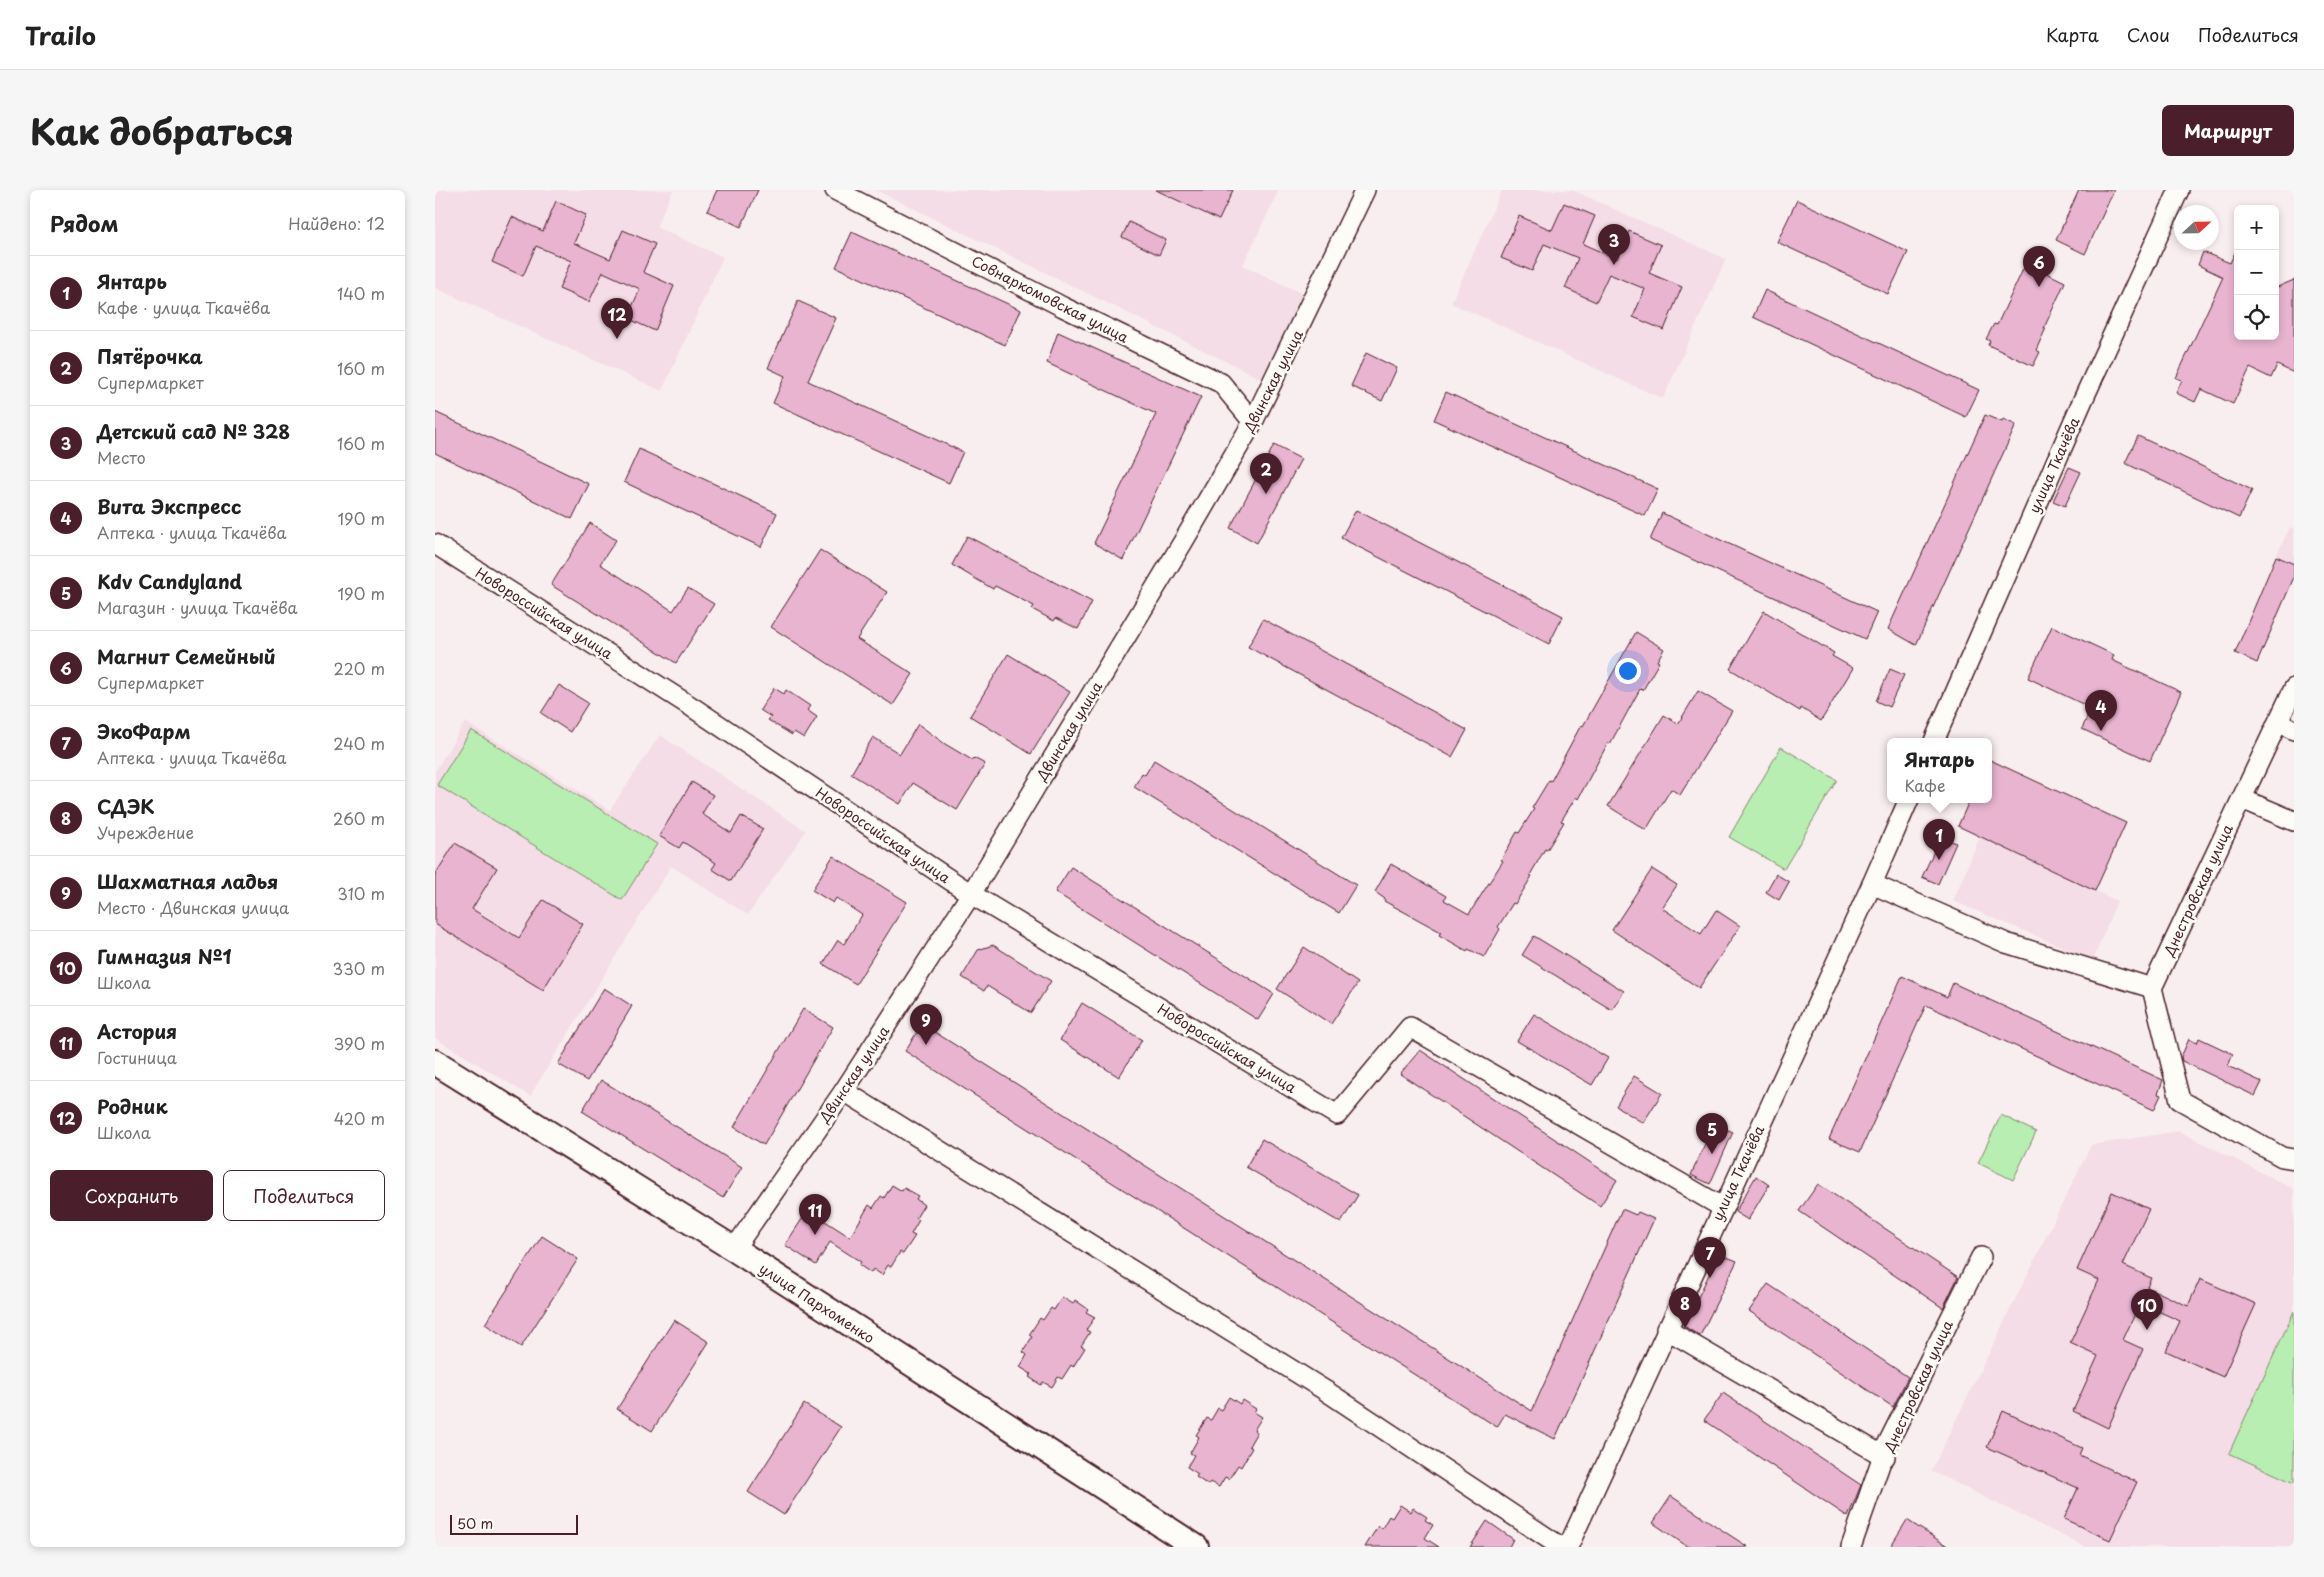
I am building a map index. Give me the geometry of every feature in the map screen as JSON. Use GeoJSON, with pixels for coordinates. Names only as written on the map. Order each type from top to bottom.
{"type":"FeatureCollection","features":[{"type":"Feature","properties":{"kind":"street","name":"Совнаркомовская улица"},"geometry":{"type":"LineString","coordinates":[[835,190],[1063,307],[1221,383],[1253,422]]}},
{"type":"Feature","properties":{"kind":"street","name":"Двинская улица"},"geometry":{"type":"LineString","coordinates":[[734,1249],[844,1091],[971,894],[1253,422],[1365,190]]}},
{"type":"Feature","properties":{"kind":"street","name":"улица Ткачёва"},"geometry":{"type":"LineString","coordinates":[[1935,738],[2082,402],[2179,190]]}},
{"type":"Feature","properties":{"kind":"street","name":"Новороссийская улица"},"geometry":{"type":"LineString","coordinates":[[435,544],[693,707],[971,894],[1337,1115],[1410,1027],[1722,1207]]}},
{"type":"Feature","properties":{"kind":"street","name":"Днестровская улица"},"geometry":{"type":"LineString","coordinates":[[2152,988],[2242,798],[2286,726],[2294,688]]}},
{"type":"Feature","properties":{"kind":"street"},"geometry":{"type":"LineString","coordinates":[[2242,798],[2294,821]]}},
{"type":"Feature","properties":{"kind":"street","name":"улица Ткачёва"},"geometry":{"type":"LineString","coordinates":[[1568,1547],[1666,1329],[1872,884],[1907,803]]}},
{"type":"Feature","properties":{"kind":"street"},"geometry":{"type":"LineString","coordinates":[[1872,884],[2006,942],[2152,988],[2179,1100],[2281,1157],[2294,1159]]}},
{"type":"Feature","properties":{"kind":"street","name":"улица Пархоменко"},"geometry":{"type":"LineString","coordinates":[[435,1062],[734,1249],[1196,1547]]}},
{"type":"Feature","properties":{"kind":"street"},"geometry":{"type":"LineString","coordinates":[[844,1091],[913,1136],[1326,1391],[1561,1547]]}},
{"type":"Feature","properties":{"kind":"street","name":"Днестровская улица"},"geometry":{"type":"LineString","coordinates":[[1851,1547],[1887,1447],[1981,1257]]}},
{"type":"Feature","properties":{"kind":"street"},"geometry":{"type":"LineString","coordinates":[[1666,1329],[1885,1456]]}},
{"type":"Feature","properties":{"kind":"shaded area"},"geometry":{"type":"Polygon","coordinates":[[[435,190],[673,190],[656,227],[723,257],[662,391],[435,288],[435,190]]]}},
{"type":"Feature","properties":{"kind":"shaded area"},"geometry":{"type":"Polygon","coordinates":[[[876,190],[1279,190],[1243,265],[1303,294],[1262,379],[876,190]]]}},
{"type":"Feature","properties":{"kind":"shaded area"},"geometry":{"type":"Polygon","coordinates":[[[1502,190],[1572,190],[1726,259],[1663,399],[1451,303],[1502,190]]]}},
{"type":"Feature","properties":{"kind":"shaded area"},"geometry":{"type":"Polygon","coordinates":[[[2290,527],[2294,529],[2294,564],[2276,556],[2290,527]]]}},
{"type":"Feature","properties":{"kind":"shaded area"},"geometry":{"type":"Polygon","coordinates":[[[465,722],[610,810],[660,735],[806,831],[748,915],[671,866],[530,1096],[435,1038],[435,771],[465,722]]]}},
{"type":"Feature","properties":{"kind":"shaded area"},"geometry":{"type":"Polygon","coordinates":[[[1980,836],[2117,901],[2093,960],[1953,901],[1980,836]]]}},
{"type":"Feature","properties":{"kind":"shaded area"},"geometry":{"type":"Polygon","coordinates":[[[2179,1131],[2294,1189],[2294,1547],[2085,1547],[1931,1471],[2091,1145],[2179,1131]]]}},
{"type":"Feature","properties":{"kind":"green space"},"geometry":{"type":"Polygon","coordinates":[[[471,730],[657,844],[622,900],[437,785],[471,730]]]}},
{"type":"Feature","properties":{"kind":"green space"},"geometry":{"type":"Polygon","coordinates":[[[1781,747],[1837,780],[1784,869],[1729,837],[1781,747]]]}},
{"type":"Feature","properties":{"kind":"green space"},"geometry":{"type":"Polygon","coordinates":[[[2001,1115],[2036,1132],[2013,1180],[1978,1163],[2001,1115]]]}},
{"type":"Feature","properties":{"kind":"green space"},"geometry":{"type":"Polygon","coordinates":[[[2294,1311],[2294,1483],[2229,1453],[2294,1311]]]}},
{"type":"Feature","properties":{"kind":"building"},"geometry":{"type":"Polygon","coordinates":[[[717,190],[758,190],[741,227],[707,211],[717,190]]]}},
{"type":"Feature","properties":{"kind":"building"},"geometry":{"type":"Polygon","coordinates":[[[1156,190],[1233,190],[1219,220],[1156,190]]]}},
{"type":"Feature","properties":{"kind":"building"},"geometry":{"type":"Polygon","coordinates":[[[2079,190],[2114,190],[2085,254],[2056,240],[2079,190]]]}},
{"type":"Feature","properties":{"kind":"building"},"geometry":{"type":"Polygon","coordinates":[[[1797,200],[1908,252],[1888,294],[1777,242],[1797,200]]]}},
{"type":"Feature","properties":{"kind":"building"},"geometry":{"type":"Polygon","coordinates":[[[556,201],[586,215],[574,243],[610,259],[623,230],[655,244],[643,272],[674,286],[655,331],[627,318],[640,289],[603,272],[589,302],[559,289],[571,261],[536,246],[523,276],[492,262],[512,217],[543,231],[556,201]]]}},
{"type":"Feature","properties":{"kind":"building"},"geometry":{"type":"Polygon","coordinates":[[[1564,203],[1595,216],[1583,244],[1617,259],[1629,231],[1661,245],[1649,273],[1682,287],[1664,330],[1633,317],[1645,289],[1609,274],[1596,302],[1565,288],[1578,258],[1544,244],[1532,271],[1501,258],[1519,216],[1552,230],[1564,203]]]}},
{"type":"Feature","properties":{"kind":"building"},"geometry":{"type":"Polygon","coordinates":[[[1129,222],[1166,240],[1159,255],[1122,237],[1129,222]]]}},
{"type":"Feature","properties":{"kind":"building"},"geometry":{"type":"Polygon","coordinates":[[[852,232],[1021,310],[1005,345],[836,267],[852,232]]]}},
{"type":"Feature","properties":{"kind":"building"},"geometry":{"type":"Polygon","coordinates":[[[2203,252],[2230,263],[2234,254],[2234,340],[2279,340],[2279,286],[2294,280],[2294,373],[2277,365],[2271,378],[2250,368],[2233,404],[2201,389],[2195,402],[2176,393],[2182,380],[2176,378],[2223,277],[2198,265],[2203,252]]]}},
{"type":"Feature","properties":{"kind":"building"},"geometry":{"type":"Polygon","coordinates":[[[2026,263],[2065,282],[2044,328],[2046,328],[2036,350],[2040,352],[2033,366],[1988,345],[1990,341],[1986,339],[1994,324],[1997,325],[2026,263]]]}},
{"type":"Feature","properties":{"kind":"building"},"geometry":{"type":"Polygon","coordinates":[[[1765,290],[1979,390],[1966,417],[1753,317],[1765,290]]]}},
{"type":"Feature","properties":{"kind":"building"},"geometry":{"type":"Polygon","coordinates":[[[798,301],[836,318],[808,381],[963,452],[949,483],[773,403],[785,376],[768,368],[798,301]]]}},
{"type":"Feature","properties":{"kind":"building"},"geometry":{"type":"Polygon","coordinates":[[[1058,332],[1201,397],[1123,560],[1094,543],[1156,414],[1047,363],[1058,332]]]}},
{"type":"Feature","properties":{"kind":"building"},"geometry":{"type":"Polygon","coordinates":[[[1366,353],[1397,368],[1382,401],[1351,386],[1366,353]]]}},
{"type":"Feature","properties":{"kind":"building"},"geometry":{"type":"Polygon","coordinates":[[[1446,392],[1658,489],[1645,516],[1434,420],[1446,392]]]}},
{"type":"Feature","properties":{"kind":"building"},"geometry":{"type":"Polygon","coordinates":[[[435,412],[589,484],[572,519],[435,453],[435,412]]]}},
{"type":"Feature","properties":{"kind":"building"},"geometry":{"type":"Polygon","coordinates":[[[1985,415],[2002,422],[2003,419],[2016,425],[1916,645],[1888,629],[1985,415]]]}},
{"type":"Feature","properties":{"kind":"building"},"geometry":{"type":"Polygon","coordinates":[[[2138,436],[2252,490],[2239,518],[2125,463],[2138,436]]]}},
{"type":"Feature","properties":{"kind":"building"},"geometry":{"type":"Polygon","coordinates":[[[1274,445],[1301,459],[1257,543],[1230,528],[1274,445]]]}},
{"type":"Feature","properties":{"kind":"building"},"geometry":{"type":"Polygon","coordinates":[[[639,449],[777,513],[761,547],[624,482],[639,449]]]}},
{"type":"Feature","properties":{"kind":"building"},"geometry":{"type":"Polygon","coordinates":[[[2069,467],[2081,472],[2065,506],[2053,501],[2069,467]]]}},
{"type":"Feature","properties":{"kind":"building"},"geometry":{"type":"Polygon","coordinates":[[[1356,510],[1563,616],[1549,644],[1341,538],[1356,510]]]}},
{"type":"Feature","properties":{"kind":"building"},"geometry":{"type":"Polygon","coordinates":[[[1662,513],[1877,612],[1865,639],[1650,540],[1662,513]]]}},
{"type":"Feature","properties":{"kind":"building"},"geometry":{"type":"Polygon","coordinates":[[[590,523],[616,540],[600,564],[673,611],[688,588],[714,604],[676,663],[551,585],[590,523]]]}},
{"type":"Feature","properties":{"kind":"building"},"geometry":{"type":"Polygon","coordinates":[[[967,536],[1092,602],[1078,629],[1056,618],[1054,621],[1032,609],[1034,606],[995,586],[993,589],[952,565],[967,536]]]}},
{"type":"Feature","properties":{"kind":"building"},"geometry":{"type":"Polygon","coordinates":[[[820,550],[887,592],[857,639],[913,674],[893,705],[771,627],[820,550]]]}},
{"type":"Feature","properties":{"kind":"building"},"geometry":{"type":"Polygon","coordinates":[[[2276,556],[2294,564],[2294,577],[2257,663],[2235,653],[2276,556]]]}},
{"type":"Feature","properties":{"kind":"building"},"geometry":{"type":"Polygon","coordinates":[[[1764,611],[1834,653],[1832,656],[1853,668],[1821,721],[1801,708],[1800,711],[1730,669],[1764,611]]]}},
{"type":"Feature","properties":{"kind":"building"},"geometry":{"type":"Polygon","coordinates":[[[1263,619],[1467,730],[1452,757],[1248,647],[1263,619]]]}},
{"type":"Feature","properties":{"kind":"building"},"geometry":{"type":"Polygon","coordinates":[[[2052,626],[2114,655],[2112,660],[2181,692],[2150,761],[2082,729],[2091,708],[2028,678],[2052,626]]]}},
{"type":"Feature","properties":{"kind":"building"},"geometry":{"type":"Polygon","coordinates":[[[1636,632],[1664,649],[1657,661],[1659,662],[1643,690],[1640,689],[1610,744],[1608,743],[1578,799],[1576,797],[1561,821],[1564,822],[1547,850],[1545,849],[1530,875],[1532,876],[1515,904],[1513,903],[1498,927],[1500,929],[1484,957],[1468,949],[1467,951],[1439,935],[1441,932],[1384,901],[1385,899],[1375,892],[1391,864],[1446,896],[1444,900],[1469,914],[1503,861],[1501,860],[1517,832],[1519,833],[1534,809],[1532,808],[1549,780],[1551,781],[1581,725],[1583,726],[1636,632]]]}},
{"type":"Feature","properties":{"kind":"building"},"geometry":{"type":"Polygon","coordinates":[[[1008,654],[1070,692],[1031,754],[970,716],[1008,654]]]}},
{"type":"Feature","properties":{"kind":"building"},"geometry":{"type":"Polygon","coordinates":[[[1890,669],[1904,675],[1889,707],[1876,701],[1890,669]]]}},
{"type":"Feature","properties":{"kind":"building"},"geometry":{"type":"Polygon","coordinates":[[[559,685],[588,703],[570,732],[541,713],[559,685]]]}},
{"type":"Feature","properties":{"kind":"building"},"geometry":{"type":"Polygon","coordinates":[[[774,688],[784,694],[786,690],[810,706],[807,710],[817,717],[804,738],[794,732],[792,735],[768,720],[771,717],[760,710],[774,688]]]}},
{"type":"Feature","properties":{"kind":"building"},"geometry":{"type":"Polygon","coordinates":[[[1698,691],[1732,711],[1680,795],[1671,789],[1646,830],[1608,806],[1664,715],[1678,724],[1698,691]]]}},
{"type":"Feature","properties":{"kind":"building"},"geometry":{"type":"Polygon","coordinates":[[[918,724],[945,744],[972,760],[974,758],[985,764],[957,810],[913,783],[900,804],[851,774],[873,737],[900,754],[918,724]]]}},
{"type":"Feature","properties":{"kind":"building"},"geometry":{"type":"Polygon","coordinates":[[[1154,760],[1356,885],[1339,913],[1134,787],[1142,773],[1145,775],[1154,760]]]}},
{"type":"Feature","properties":{"kind":"building"},"geometry":{"type":"Polygon","coordinates":[[[1992,761],[2126,823],[2095,891],[1958,826],[1968,803],[1992,803],[1992,761]]]}},
{"type":"Feature","properties":{"kind":"building"},"geometry":{"type":"Polygon","coordinates":[[[692,782],[713,795],[702,814],[731,833],[741,816],[763,829],[731,881],[712,869],[716,863],[683,842],[679,848],[659,836],[692,782]]]}},
{"type":"Feature","properties":{"kind":"building"},"geometry":{"type":"Polygon","coordinates":[[[1941,836],[1956,843],[1938,884],[1922,877],[1941,836]]]}},
{"type":"Feature","properties":{"kind":"building"},"geometry":{"type":"Polygon","coordinates":[[[455,843],[497,868],[472,909],[519,938],[543,900],[583,924],[543,990],[435,924],[435,875],[455,843]]]}},
{"type":"Feature","properties":{"kind":"building"},"geometry":{"type":"Polygon","coordinates":[[[833,856],[907,902],[856,984],[823,964],[838,940],[844,944],[862,915],[836,898],[833,903],[812,890],[833,856]]]}},
{"type":"Feature","properties":{"kind":"building"},"geometry":{"type":"Polygon","coordinates":[[[1071,867],[1274,994],[1258,1020],[1055,892],[1071,867]]]}},
{"type":"Feature","properties":{"kind":"building"},"geometry":{"type":"Polygon","coordinates":[[[1652,869],[1677,885],[1662,908],[1701,934],[1716,910],[1740,926],[1699,988],[1612,930],[1652,869]]]}},
{"type":"Feature","properties":{"kind":"building"},"geometry":{"type":"Polygon","coordinates":[[[1776,874],[1789,882],[1779,900],[1766,892],[1776,874]]]}},
{"type":"Feature","properties":{"kind":"building"},"geometry":{"type":"Polygon","coordinates":[[[1534,936],[1624,991],[1612,1010],[1522,955],[1534,936]]]}},
{"type":"Feature","properties":{"kind":"building"},"geometry":{"type":"Polygon","coordinates":[[[993,945],[1051,981],[1031,1013],[987,986],[984,991],[962,977],[978,950],[993,945]]]}},
{"type":"Feature","properties":{"kind":"building"},"geometry":{"type":"Polygon","coordinates":[[[1304,947],[1358,983],[1331,1024],[1277,989],[1304,947]]]}},
{"type":"Feature","properties":{"kind":"building"},"geometry":{"type":"Polygon","coordinates":[[[1902,976],[1947,997],[1953,983],[2163,1080],[2158,1094],[2161,1095],[2154,1110],[1926,1005],[1860,1152],[1829,1139],[1902,976]]]}},
{"type":"Feature","properties":{"kind":"building"},"geometry":{"type":"Polygon","coordinates":[[[604,988],[632,1006],[587,1081],[558,1064],[604,988]]]}},
{"type":"Feature","properties":{"kind":"building"},"geometry":{"type":"Polygon","coordinates":[[[1082,1003],[1142,1040],[1119,1077],[1060,1040],[1082,1003]]]}},
{"type":"Feature","properties":{"kind":"building"},"geometry":{"type":"Polygon","coordinates":[[[803,1009],[833,1027],[764,1145],[734,1127],[803,1009]]]}},
{"type":"Feature","properties":{"kind":"building"},"geometry":{"type":"Polygon","coordinates":[[[1534,1014],[1608,1058],[1592,1085],[1517,1041],[1534,1014]]]}},
{"type":"Feature","properties":{"kind":"building"},"geometry":{"type":"Polygon","coordinates":[[[922,1024],[1532,1411],[1622,1209],[1636,1215],[1638,1212],[1654,1219],[1555,1439],[1505,1414],[1497,1427],[905,1051],[922,1024]]]}},
{"type":"Feature","properties":{"kind":"building"},"geometry":{"type":"Polygon","coordinates":[[[2199,1038],[2233,1054],[2228,1066],[2262,1082],[2255,1096],[2182,1061],[2181,1057],[2189,1039],[2197,1043],[2199,1038]]]}},
{"type":"Feature","properties":{"kind":"building"},"geometry":{"type":"Polygon","coordinates":[[[1420,1050],[1617,1180],[1600,1206],[1400,1074],[1420,1050]]]}},
{"type":"Feature","properties":{"kind":"building"},"geometry":{"type":"Polygon","coordinates":[[[1634,1076],[1662,1093],[1643,1123],[1616,1106],[1634,1076]]]}},
{"type":"Feature","properties":{"kind":"building"},"geometry":{"type":"Polygon","coordinates":[[[601,1080],[742,1167],[723,1198],[582,1111],[601,1080]]]}},
{"type":"Feature","properties":{"kind":"building"},"geometry":{"type":"Polygon","coordinates":[[[1714,1124],[1733,1132],[1710,1184],[1691,1175],[1714,1124]]]}},
{"type":"Feature","properties":{"kind":"building"},"geometry":{"type":"Polygon","coordinates":[[[1262,1139],[1358,1195],[1341,1223],[1246,1167],[1262,1139]]]}},
{"type":"Feature","properties":{"kind":"building"},"geometry":{"type":"Polygon","coordinates":[[[1756,1176],[1769,1185],[1748,1220],[1735,1212],[1756,1176]]]}},
{"type":"Feature","properties":{"kind":"building"},"geometry":{"type":"Polygon","coordinates":[[[1818,1184],[1958,1277],[1943,1308],[1799,1211],[1818,1184]]]}},
{"type":"Feature","properties":{"kind":"building"},"geometry":{"type":"Polygon","coordinates":[[[892,1185],[902,1191],[904,1188],[918,1196],[916,1199],[924,1205],[916,1218],[919,1220],[911,1234],[915,1236],[903,1254],[900,1252],[891,1267],[888,1265],[882,1275],[873,1269],[871,1273],[859,1265],[861,1262],[830,1242],[816,1265],[785,1245],[808,1210],[850,1237],[869,1205],[873,1208],[881,1196],[884,1198],[892,1185]]]}},
{"type":"Feature","properties":{"kind":"building"},"geometry":{"type":"Polygon","coordinates":[[[2112,1192],[2149,1209],[2123,1265],[2151,1278],[2147,1287],[2188,1306],[2200,1279],[2256,1304],[2223,1377],[2166,1351],[2180,1321],[2140,1303],[2123,1340],[2143,1349],[2108,1428],[2073,1411],[2098,1356],[2070,1343],[2099,1280],[2077,1270],[2112,1192]]]}},
{"type":"Feature","properties":{"kind":"building"},"geometry":{"type":"Polygon","coordinates":[[[542,1236],[578,1259],[521,1347],[485,1324],[542,1236]]]}},
{"type":"Feature","properties":{"kind":"building"},"geometry":{"type":"Polygon","coordinates":[[[1719,1254],[1737,1261],[1700,1336],[1684,1326],[1719,1254]]]}},
{"type":"Feature","properties":{"kind":"building"},"geometry":{"type":"Polygon","coordinates":[[[1768,1284],[1908,1377],[1893,1407],[1749,1311],[1768,1284]]]}},
{"type":"Feature","properties":{"kind":"building"},"geometry":{"type":"Polygon","coordinates":[[[1062,1297],[1073,1304],[1075,1300],[1088,1309],[1086,1312],[1095,1317],[1086,1330],[1090,1332],[1081,1346],[1085,1348],[1073,1367],[1071,1365],[1062,1379],[1058,1377],[1052,1387],[1043,1382],[1041,1385],[1029,1377],[1031,1374],[1020,1367],[1027,1355],[1023,1352],[1032,1337],[1029,1335],[1040,1318],[1043,1320],[1051,1308],[1054,1310],[1062,1297]]]}},
{"type":"Feature","properties":{"kind":"building"},"geometry":{"type":"Polygon","coordinates":[[[674,1320],[709,1342],[652,1431],[617,1409],[674,1320]]]}},
{"type":"Feature","properties":{"kind":"building"},"geometry":{"type":"Polygon","coordinates":[[[1723,1393],[1861,1485],[1848,1517],[1704,1420],[1723,1393]]]}},
{"type":"Feature","properties":{"kind":"building"},"geometry":{"type":"Polygon","coordinates":[[[1229,1397],[1240,1404],[1242,1400],[1256,1409],[1254,1412],[1262,1417],[1254,1430],[1257,1432],[1249,1446],[1252,1448],[1241,1467],[1238,1465],[1229,1479],[1225,1477],[1219,1487],[1210,1482],[1208,1485],[1196,1477],[1198,1474],[1187,1467],[1194,1455],[1190,1453],[1199,1437],[1196,1435],[1207,1418],[1211,1420],[1218,1408],[1221,1410],[1229,1397]]]}},
{"type":"Feature","properties":{"kind":"building"},"geometry":{"type":"Polygon","coordinates":[[[804,1404],[841,1427],[784,1515],[748,1492],[804,1404]]]}},
{"type":"Feature","properties":{"kind":"building"},"geometry":{"type":"Polygon","coordinates":[[[2003,1411],[2082,1448],[2079,1455],[2137,1482],[2110,1540],[2064,1519],[2078,1488],[1987,1447],[2003,1411]]]}},
{"type":"Feature","properties":{"kind":"building"},"geometry":{"type":"Polygon","coordinates":[[[1671,1496],[1748,1547],[1688,1547],[1653,1523],[1671,1496]]]}},
{"type":"Feature","properties":{"kind":"building"},"geometry":{"type":"Polygon","coordinates":[[[1400,1505],[1411,1512],[1413,1508],[1427,1517],[1425,1520],[1433,1525],[1425,1538],[1439,1547],[1365,1547],[1378,1526],[1382,1528],[1389,1516],[1392,1518],[1400,1505]]]}},
{"type":"Feature","properties":{"kind":"building"},"geometry":{"type":"Polygon","coordinates":[[[1907,1520],[1949,1547],[1890,1547],[1907,1520]]]}},
{"type":"Feature","properties":{"kind":"building"},"geometry":{"type":"Polygon","coordinates":[[[1487,1521],[1513,1539],[1509,1547],[1470,1547],[1487,1521]]]}},
{"type":"Feature","properties":{"kind":"place","name":"Детский сад № 328"},"geometry":{"type":"Point","coordinates":[1614,265]}},
{"type":"Feature","properties":{"kind":"place","name":"Магнит Семейный"},"geometry":{"type":"Point","coordinates":[2039,287]}},
{"type":"Feature","properties":{"kind":"place","name":"Родник"},"geometry":{"type":"Point","coordinates":[617,339]}},
{"type":"Feature","properties":{"kind":"place","name":"Пятёрочка"},"geometry":{"type":"Point","coordinates":[1266,494]}},
{"type":"Feature","properties":{"kind":"place","name":"Вита Экспресс"},"geometry":{"type":"Point","coordinates":[2101,731]}},
{"type":"Feature","properties":{"kind":"place","name":"Янтарь"},"geometry":{"type":"Point","coordinates":[1939,860]}},
{"type":"Feature","properties":{"kind":"place","name":"Шахматная ладья"},"geometry":{"type":"Point","coordinates":[926,1045]}},
{"type":"Feature","properties":{"kind":"place","name":"Kdv Candyland"},"geometry":{"type":"Point","coordinates":[1712,1154]}},
{"type":"Feature","properties":{"kind":"place","name":"Астория"},"geometry":{"type":"Point","coordinates":[815,1235]}},
{"type":"Feature","properties":{"kind":"place","name":"ЭкоФарм"},"geometry":{"type":"Point","coordinates":[1710,1278]}},
{"type":"Feature","properties":{"kind":"place","name":"СДЭК"},"geometry":{"type":"Point","coordinates":[1685,1328]}},
{"type":"Feature","properties":{"kind":"place","name":"Гимназия №1"},"geometry":{"type":"Point","coordinates":[2147,1330]}}]}
